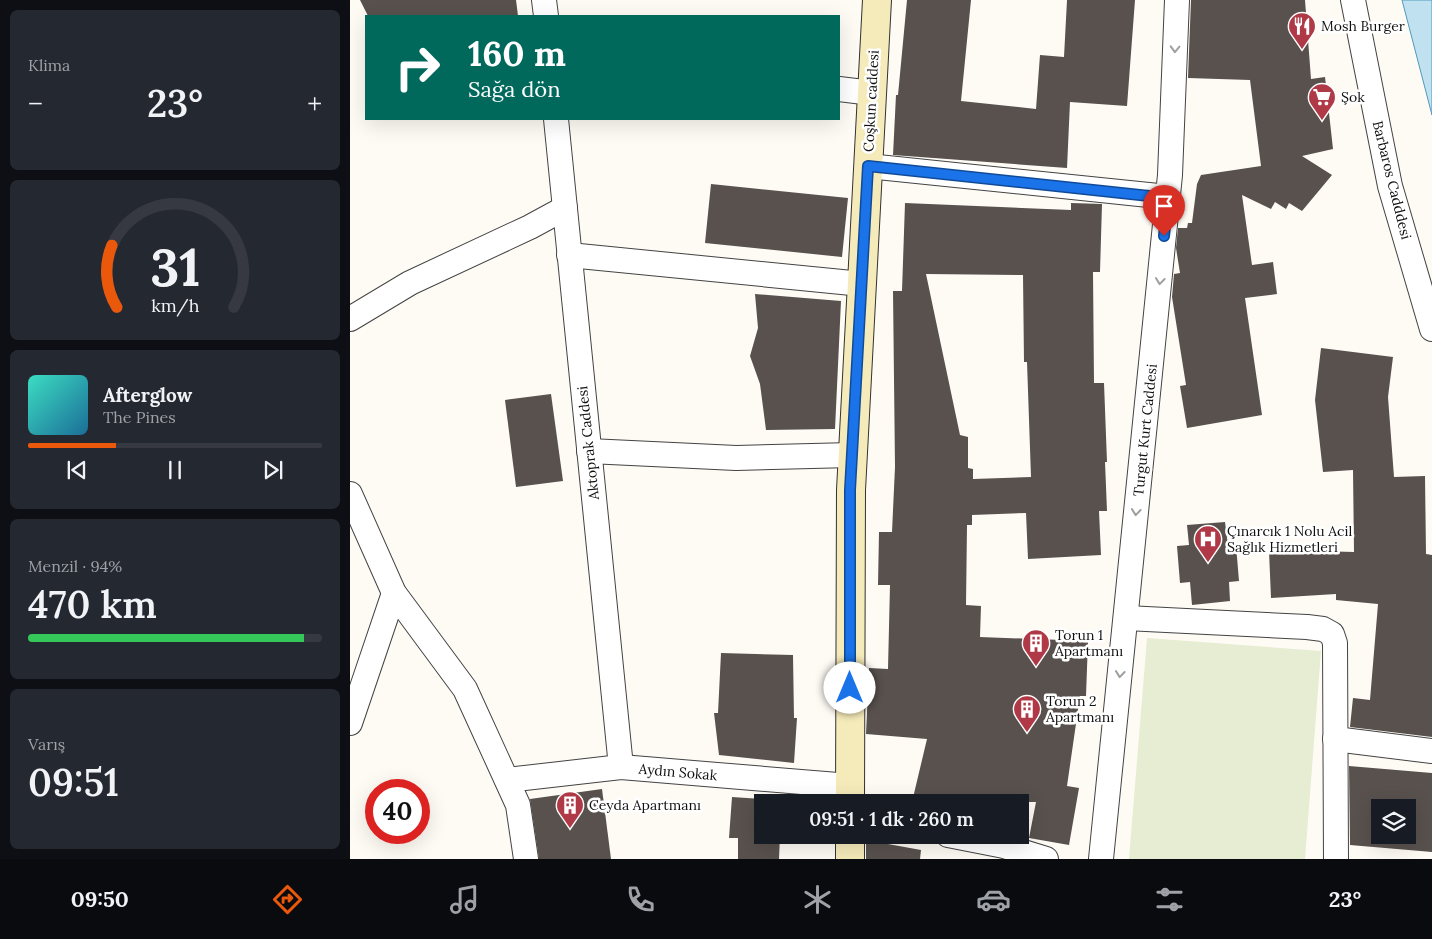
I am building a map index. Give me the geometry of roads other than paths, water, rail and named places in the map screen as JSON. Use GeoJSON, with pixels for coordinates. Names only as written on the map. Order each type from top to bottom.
{"type":"FeatureCollection","features":[{"type":"Feature","properties":{"kind":"street"},"geometry":{"type":"LineString","coordinates":[[544,0],[546,15]]}},
{"type":"Feature","properties":{"kind":"street","name":"Coşkun caddesi"},"geometry":{"type":"LineString","coordinates":[[850,794],[852,455],[877,0]]}},
{"type":"Feature","properties":{"kind":"street","name":"Turgut Kurt Caddesi"},"geometry":{"type":"LineString","coordinates":[[1102,859],[1168,198],[1177,0]]}},
{"type":"Feature","properties":{"kind":"street","name":"Barbaros Cadddesi"},"geometry":{"type":"LineString","coordinates":[[1353,0],[1390,186],[1432,329]]}},
{"type":"Feature","properties":{"kind":"street"},"geometry":{"type":"LineString","coordinates":[[840,89],[872,93]]}},
{"type":"Feature","properties":{"kind":"street","name":"Aktoprak Caddesi"},"geometry":{"type":"LineString","coordinates":[[556,120],[620,767]]}},
{"type":"Feature","properties":{"kind":"street"},"geometry":{"type":"LineString","coordinates":[[868,166],[1168,198]]}},
{"type":"Feature","properties":{"kind":"street"},"geometry":{"type":"LineString","coordinates":[[350,320],[410,283],[530,227],[564,208]]}},
{"type":"Feature","properties":{"kind":"street"},"geometry":{"type":"LineString","coordinates":[[569,255],[862,284]]}},
{"type":"Feature","properties":{"kind":"street"},"geometry":{"type":"LineString","coordinates":[[589,451],[736,458],[852,455]]}},
{"type":"Feature","properties":{"kind":"street"},"geometry":{"type":"LineString","coordinates":[[352,502],[394,592],[465,689],[518,806],[526,859]]}},
{"type":"Feature","properties":{"kind":"street"},"geometry":{"type":"LineString","coordinates":[[350,723],[394,592]]}},
{"type":"Feature","properties":{"kind":"street"},"geometry":{"type":"LineString","coordinates":[[1126,618],[1323,629],[1332,634],[1335,643],[1336,859]]}},
{"type":"Feature","properties":{"kind":"street"},"geometry":{"type":"LineString","coordinates":[[1334,739],[1432,752]]}},
{"type":"Feature","properties":{"kind":"street","name":"Aydın Sokak"},"geometry":{"type":"LineString","coordinates":[[506,780],[620,767],[850,794]]}},
{"type":"Feature","properties":{"kind":"street"},"geometry":{"type":"LineString","coordinates":[[850,844],[850,859]]}},
{"type":"Feature","properties":{"kind":"street"},"geometry":{"type":"LineString","coordinates":[[994,844],[1046,859]]}},
{"type":"Feature","properties":{"kind":"water"},"geometry":{"type":"Polygon","coordinates":[[[1402,0],[1432,0],[1432,115],[1402,0]]]}},
{"type":"Feature","properties":{"kind":"place","name":"Mosh Burger"},"geometry":{"type":"Point","coordinates":[1302,50]}},
{"type":"Feature","properties":{"kind":"place","name":"Şok"},"geometry":{"type":"Point","coordinates":[1322,121]}},
{"type":"Feature","properties":{"kind":"place","name":"Çınarcık 1 Nolu Acil Sağlık Hizmetleri"},"geometry":{"type":"Point","coordinates":[1208,563]}},
{"type":"Feature","properties":{"kind":"place","name":"Torun 1 Apartmanı"},"geometry":{"type":"Point","coordinates":[1036,667]}},
{"type":"Feature","properties":{"kind":"place","name":"Torun 2 Apartmanı"},"geometry":{"type":"Point","coordinates":[1027,733]}},
{"type":"Feature","properties":{"kind":"place","name":"Ceyda Apartmanı"},"geometry":{"type":"Point","coordinates":[570,829]}}]}
